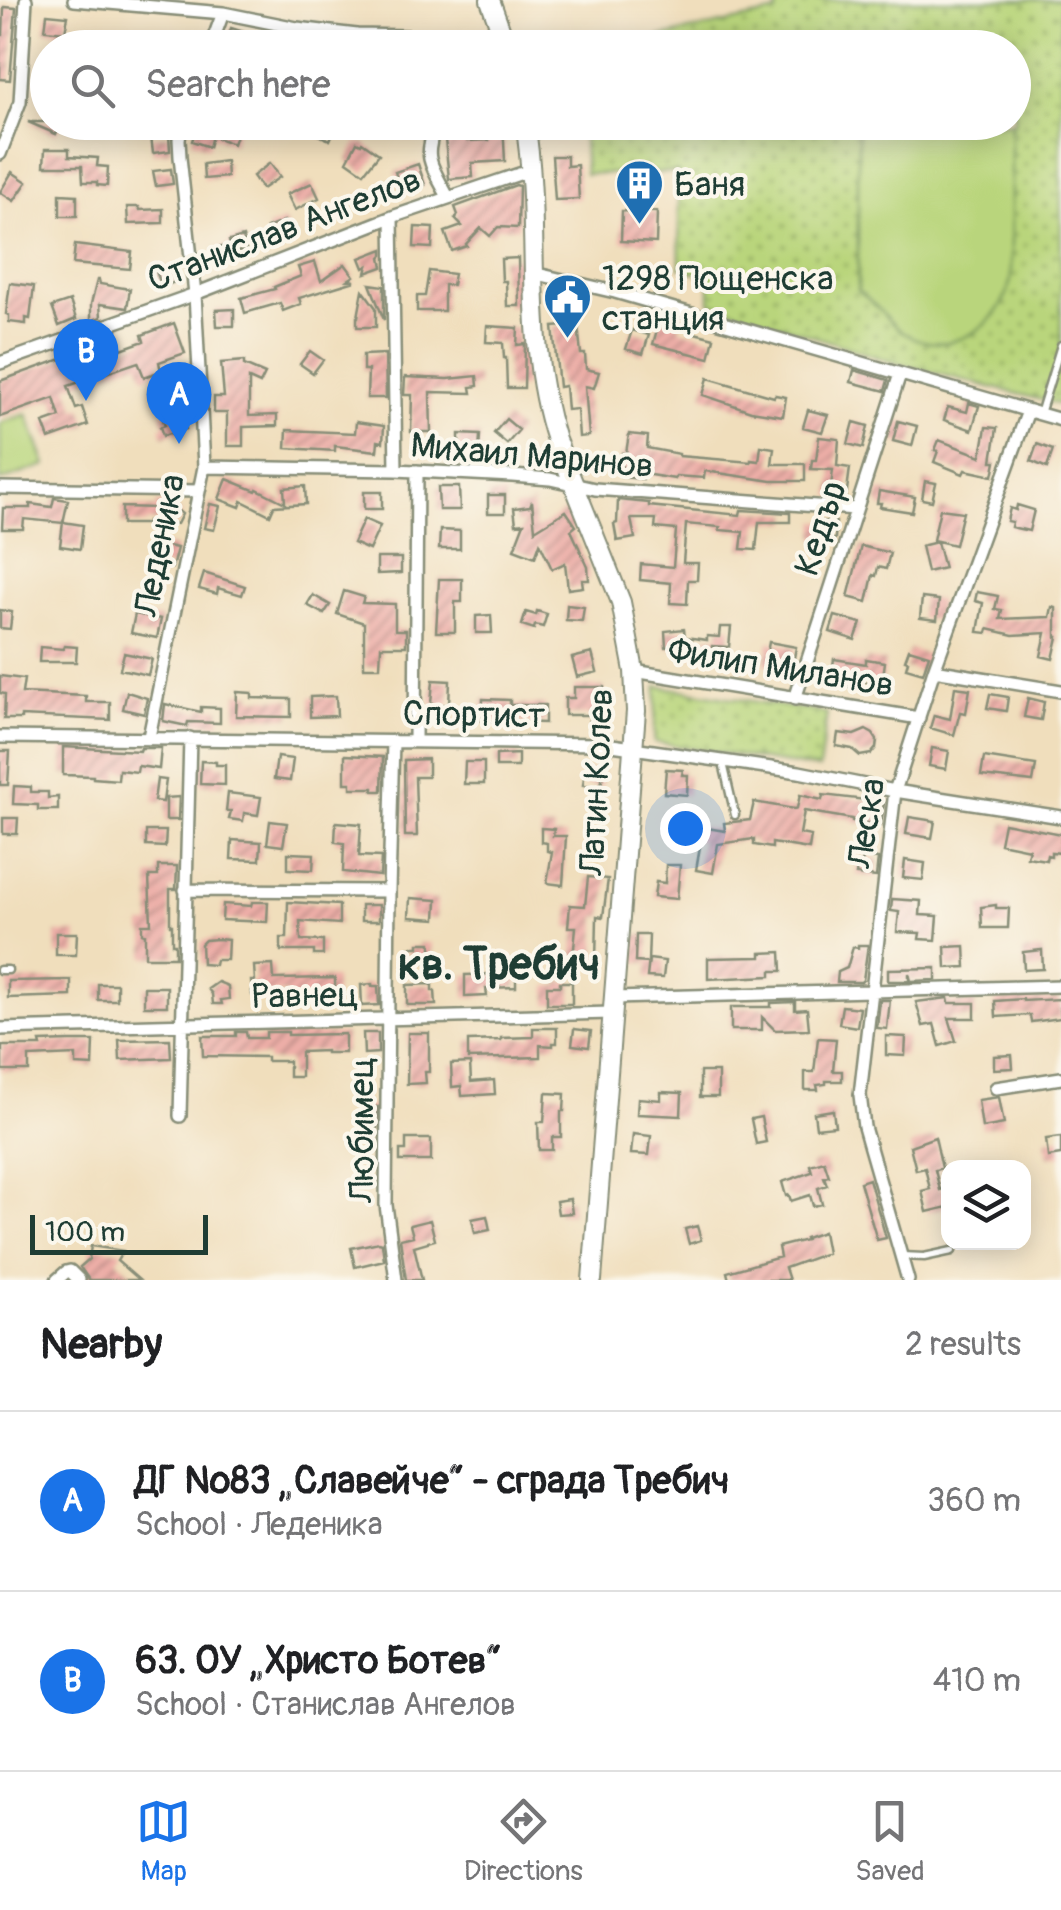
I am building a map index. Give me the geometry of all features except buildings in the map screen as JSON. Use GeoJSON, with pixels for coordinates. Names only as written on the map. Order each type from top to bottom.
{"type":"FeatureCollection","features":[{"type":"Feature","properties":{"kind":"main road"},"geometry":{"type":"LineString","coordinates":[[490,0],[500,30]]}},
{"type":"Feature","properties":{"kind":"main road","name":"Латин Колев"},"geometry":{"type":"LineString","coordinates":[[527,140],[540,374],[550,421],[572,484],[621,602],[634,672],[635,746],[592,1280]]}},
{"type":"Feature","properties":{"kind":"street"},"geometry":{"type":"LineString","coordinates":[[0,154],[20,102],[26,0]]}},
{"type":"Feature","properties":{"kind":"street"},"geometry":{"type":"LineString","coordinates":[[74,0],[223,13],[306,30]]}},
{"type":"Feature","properties":{"kind":"street"},"geometry":{"type":"LineString","coordinates":[[217,30],[223,13]]}},
{"type":"Feature","properties":{"kind":"street","name":"Леденика"},"geometry":{"type":"LineString","coordinates":[[148,738],[204,467],[195,294],[179,140]]}},
{"type":"Feature","properties":{"kind":"street"},"geometry":{"type":"LineString","coordinates":[[433,140],[430,158],[448,196]]}},
{"type":"Feature","properties":{"kind":"street","name":"Станислав Ангелов"},"geometry":{"type":"LineString","coordinates":[[0,363],[195,294],[392,216],[531,170]]}},
{"type":"Feature","properties":{"kind":"street"},"geometry":{"type":"LineString","coordinates":[[392,216],[396,470]]}},
{"type":"Feature","properties":{"kind":"street"},"geometry":{"type":"LineString","coordinates":[[533,273],[615,292],[1061,420]]}},
{"type":"Feature","properties":{"kind":"street","name":"Кедър"},"geometry":{"type":"LineString","coordinates":[[795,699],[900,374]]}},
{"type":"Feature","properties":{"kind":"street","name":"Леска"},"geometry":{"type":"LineString","coordinates":[[908,1280],[860,1112],[895,790],[934,670],[1034,413]]}},
{"type":"Feature","properties":{"kind":"street","name":"Михаил Маринов"},"geometry":{"type":"LineString","coordinates":[[204,467],[396,470],[550,479],[595,489],[855,508]]}},
{"type":"Feature","properties":{"kind":"street"},"geometry":{"type":"LineString","coordinates":[[416,471],[416,740]]}},
{"type":"Feature","properties":{"kind":"street"},"geometry":{"type":"LineString","coordinates":[[0,488],[199,491]]}},
{"type":"Feature","properties":{"kind":"street","name":"Филип Миланов"},"geometry":{"type":"LineString","coordinates":[[934,670],[1061,691]]}},
{"type":"Feature","properties":{"kind":"street","name":"Филип Миланов"},"geometry":{"type":"LineString","coordinates":[[634,672],[919,718]]}},
{"type":"Feature","properties":{"kind":"street","name":"Спортист"},"geometry":{"type":"LineString","coordinates":[[0,736],[635,746],[1061,818]]}},
{"type":"Feature","properties":{"kind":"street"},"geometry":{"type":"LineString","coordinates":[[180,1116],[190,738]]}},
{"type":"Feature","properties":{"kind":"street","name":"Любимец"},"geometry":{"type":"LineString","coordinates":[[393,740],[386,1204],[396,1280]]}},
{"type":"Feature","properties":{"kind":"street"},"geometry":{"type":"LineString","coordinates":[[185,890],[389,891]]}},
{"type":"Feature","properties":{"kind":"street","name":"Равнец"},"geometry":{"type":"LineString","coordinates":[[0,1029],[390,1020],[872,992],[1061,986]]}},
{"type":"Feature","properties":{"kind":"street"},"geometry":{"type":"LineString","coordinates":[[996,1088],[1061,1078]]}},
{"type":"Feature","properties":{"kind":"street"},"geometry":{"type":"LineString","coordinates":[[57,1280],[66,1272],[76,1277]]}},
{"type":"Feature","properties":{"kind":"lane"},"geometry":{"type":"LineString","coordinates":[[1034,413],[1061,346]]}},
{"type":"Feature","properties":{"kind":"lane"},"geometry":{"type":"LineString","coordinates":[[722,760],[734,815]]}},
{"type":"Feature","properties":{"kind":"lane"},"geometry":{"type":"LineString","coordinates":[[902,1256],[952,1251]]}},
{"type":"Feature","properties":{"kind":"green space"},"geometry":{"type":"Polygon","coordinates":[[[775,0],[1061,0],[1061,405],[889,361],[710,302],[710,278],[680,267],[678,172],[585,174],[583,140],[1031,140],[1031,30],[695,30],[777,12],[775,0]]]}},
{"type":"Feature","properties":{"kind":"green space"},"geometry":{"type":"Polygon","coordinates":[[[858,140],[1011,140],[1011,279],[1006,296],[985,324],[955,340],[921,340],[898,329],[858,292],[858,140]]]}},
{"type":"Feature","properties":{"kind":"green space"},"geometry":{"type":"Polygon","coordinates":[[[27,414],[46,465],[0,481],[0,423],[27,414]]]}},
{"type":"Feature","properties":{"kind":"green space"},"geometry":{"type":"Polygon","coordinates":[[[657,686],[827,713],[819,769],[654,742],[657,686]]]}},
{"type":"Feature","properties":{"kind":"place","name":"Баня"},"geometry":{"type":"Point","coordinates":[639,226]}},
{"type":"Feature","properties":{"kind":"place","name":"1298 Пощенска станция"},"geometry":{"type":"Point","coordinates":[567,340]}},
{"type":"Feature","properties":{"kind":"place","name":"63. ОУ „Христо Ботев“"},"geometry":{"type":"Point","coordinates":[86,401]}},
{"type":"Feature","properties":{"kind":"place","name":"ДГ №83 „Славейче“ - сграда Требич"},"geometry":{"type":"Point","coordinates":[179,444]}},
{"type":"Feature","properties":{"kind":"district","name":"кв. Требич"},"geometry":{"type":"Point","coordinates":[499,963]}}]}
